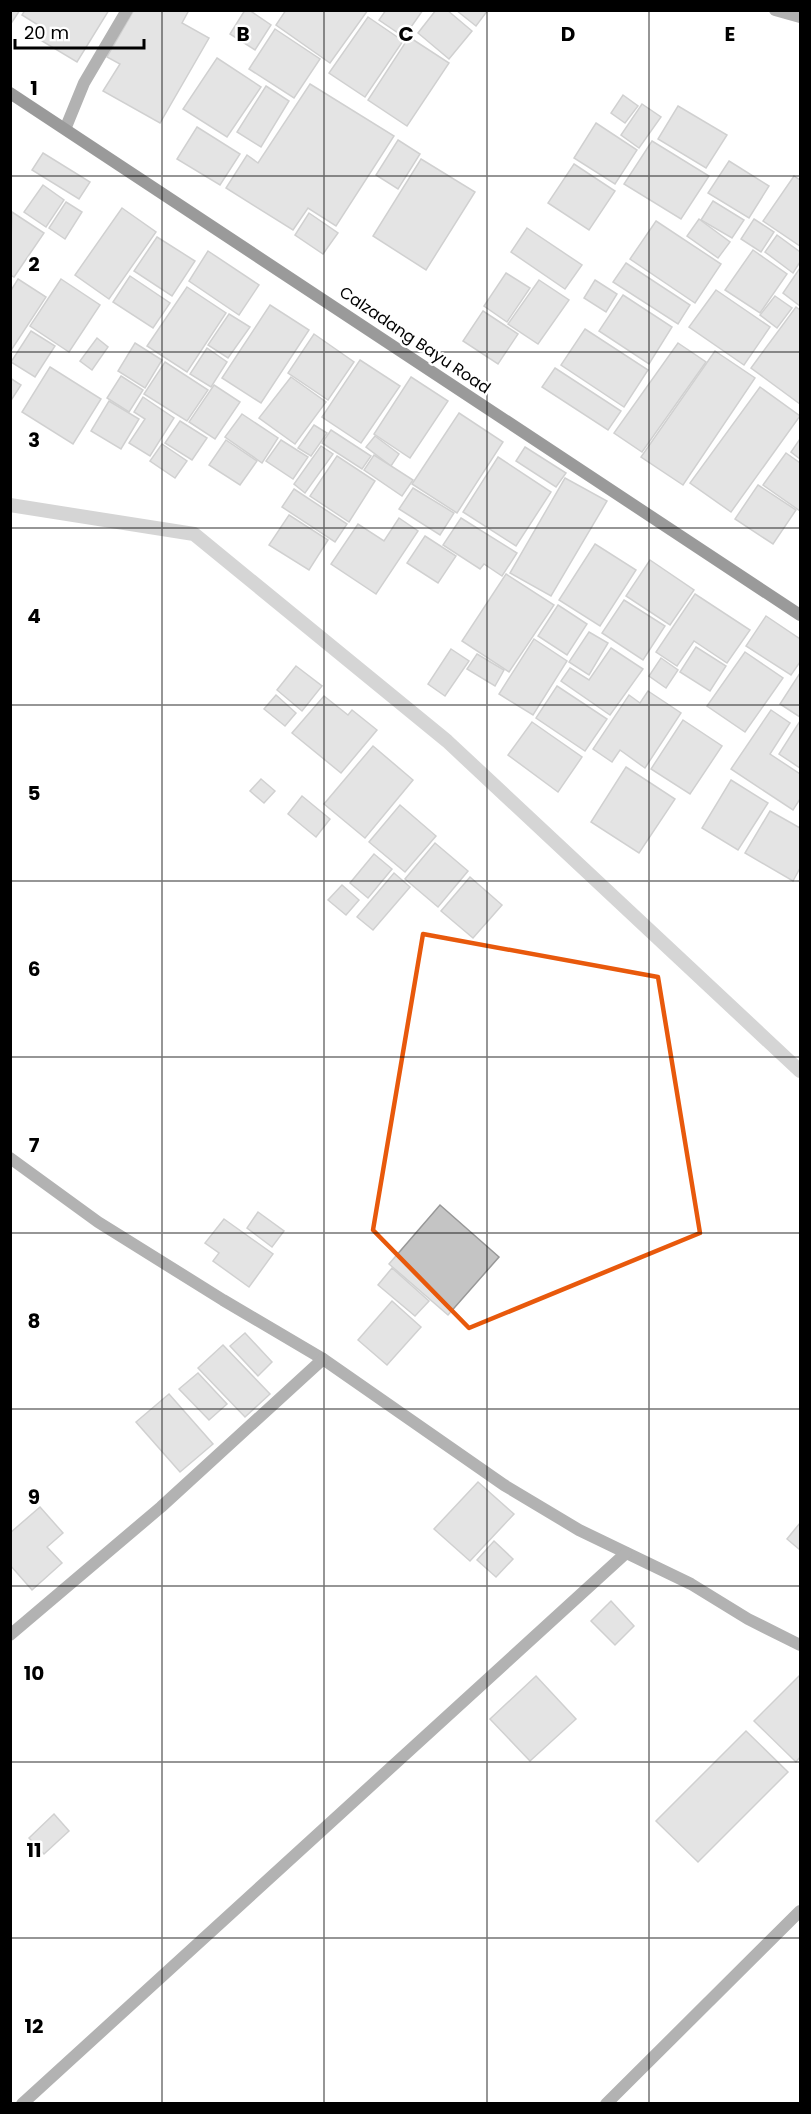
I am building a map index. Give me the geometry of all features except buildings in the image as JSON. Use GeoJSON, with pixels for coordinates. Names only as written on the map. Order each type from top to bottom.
{"type":"FeatureCollection","features":[{"type":"Feature","properties":{"kind":"street"},"geometry":{"type":"LineString","coordinates":[[66,127],[84,83],[127,10]]}},
{"type":"Feature","properties":{"kind":"street"},"geometry":{"type":"LineString","coordinates":[[775,10],[801,17]]}},
{"type":"Feature","properties":{"kind":"street","name":"Calzadang Bayu Road"},"geometry":{"type":"LineString","coordinates":[[10,93],[66,127],[801,615]]}},
{"type":"Feature","properties":{"kind":"street"},"geometry":{"type":"LineString","coordinates":[[10,1158],[98,1222],[323,1359],[504,1485],[579,1530],[691,1584],[748,1619],[801,1645]]}},
{"type":"Feature","properties":{"kind":"street"},"geometry":{"type":"LineString","coordinates":[[10,1635],[161,1508],[323,1359]]}},
{"type":"Feature","properties":{"kind":"street"},"geometry":{"type":"LineString","coordinates":[[22,2103],[626,1552]]}},
{"type":"Feature","properties":{"kind":"street"},"geometry":{"type":"LineString","coordinates":[[606,2103],[801,1911]]}},
{"type":"Feature","properties":{"kind":"highlighted area"},"geometry":{"type":"Polygon","coordinates":[[[423,934],[658,977],[700,1233],[469,1328],[373,1230],[423,934]]]}},
{"type":"Feature","properties":{"kind":"waterway"},"geometry":{"type":"LineString","coordinates":[[10,505],[194,534],[447,741],[800,1071]]}}]}
